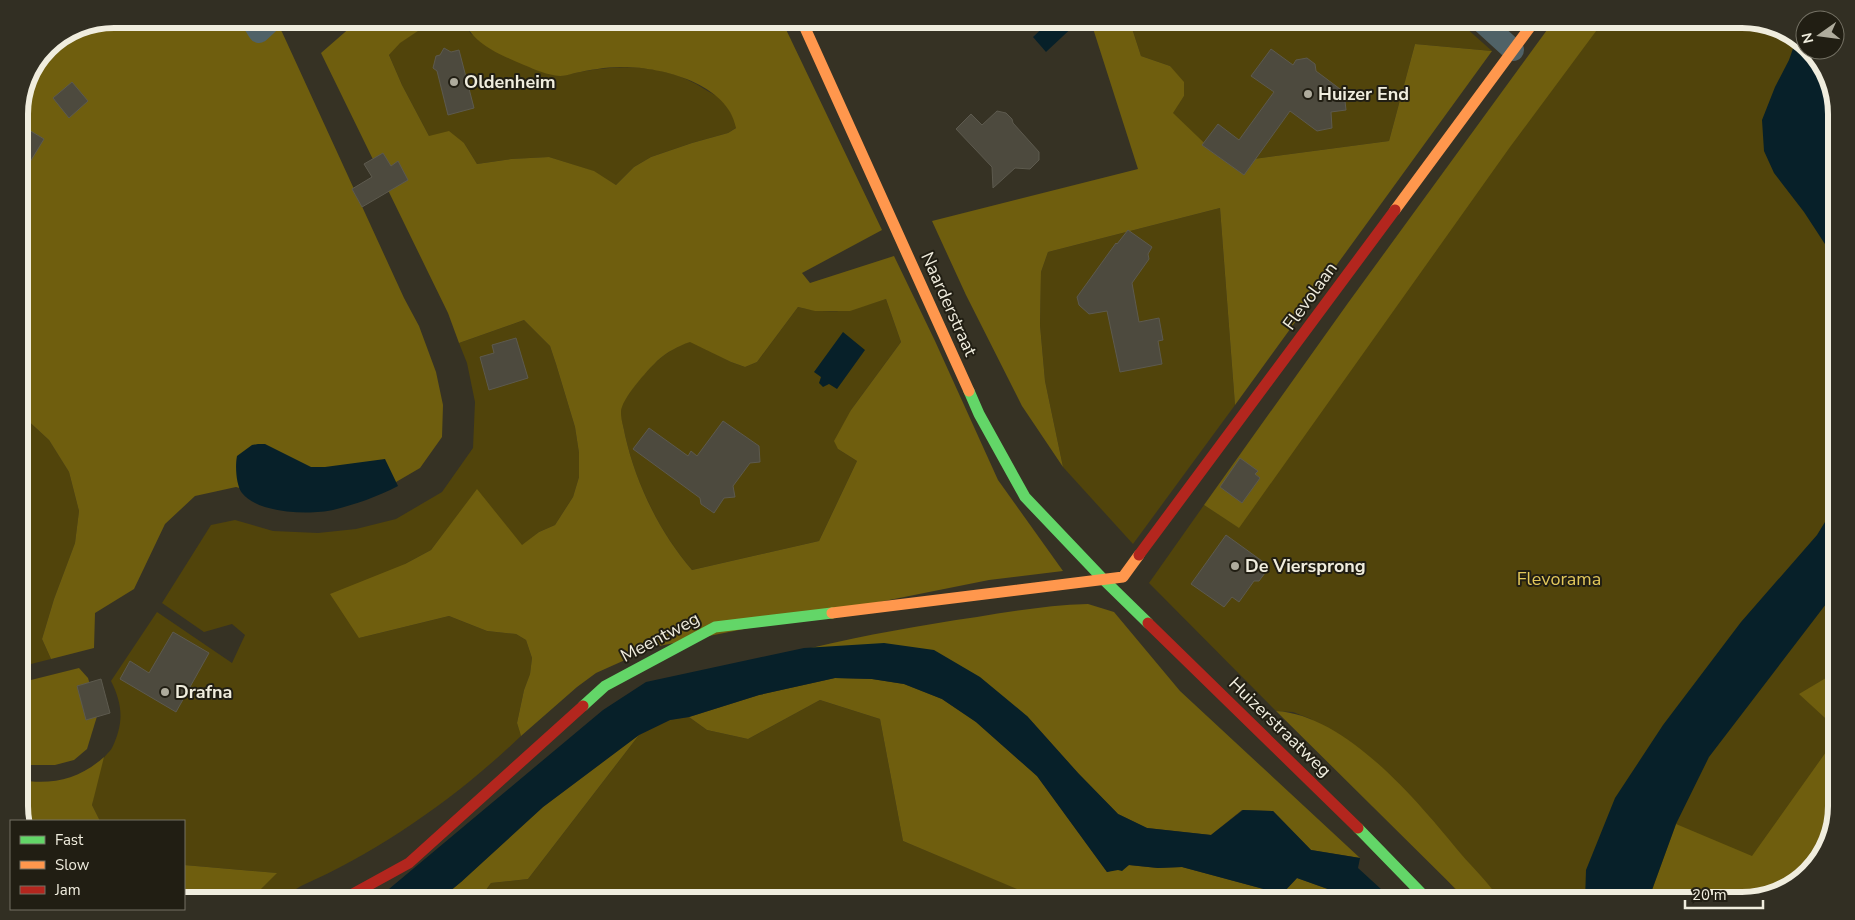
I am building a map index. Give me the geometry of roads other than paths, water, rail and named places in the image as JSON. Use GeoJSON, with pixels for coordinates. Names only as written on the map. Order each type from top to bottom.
{"type":"FeatureCollection","features":[{"type":"Feature","properties":{"kind":"street","name":"Naarderstraat"},"geometry":{"type":"LineString","coordinates":[[805,28],[979,414],[1025,497],[1103,579]]}},
{"type":"Feature","properties":{"kind":"street"},"geometry":{"type":"LineString","coordinates":[[1489,28],[1513,50]]}},
{"type":"Feature","properties":{"kind":"street","name":"Flevolaan"},"geometry":{"type":"LineString","coordinates":[[1103,579],[1122,577],[1141,554],[1529,28]]}},
{"type":"Feature","properties":{"kind":"street","name":"Meentweg"},"geometry":{"type":"LineString","coordinates":[[356,892],[409,863],[605,686],[715,627],[1103,579]]}},
{"type":"Feature","properties":{"kind":"street","name":"Huizerstraatweg"},"geometry":{"type":"LineString","coordinates":[[1103,579],[1390,859],[1421,892]]}},
{"type":"Feature","properties":{"kind":"water"},"geometry":{"type":"Polygon","coordinates":[[[1042,28],[1072,28],[1046,52],[1033,37],[1042,28]]]}},
{"type":"Feature","properties":{"kind":"water"},"geometry":{"type":"Polygon","coordinates":[[[1794,46],[1795,60],[1808,60],[1823,86],[1827,108],[1827,248],[1804,212],[1774,173],[1764,151],[1762,120],[1794,46]]]}},
{"type":"Feature","properties":{"kind":"water"},"geometry":{"type":"Polygon","coordinates":[[[843,332],[865,350],[837,389],[829,384],[823,387],[819,383],[821,377],[814,372],[843,332]]]}},
{"type":"Feature","properties":{"kind":"water"},"geometry":{"type":"Polygon","coordinates":[[[265,444],[311,467],[325,467],[385,459],[398,486],[366,500],[323,512],[272,509],[250,500],[240,490],[237,480],[237,456],[252,445],[265,444]]]}},
{"type":"Feature","properties":{"kind":"water"},"geometry":{"type":"Polygon","coordinates":[[[1828,518],[1828,602],[1709,757],[1676,824],[1651,892],[1585,892],[1586,870],[1615,798],[1663,725],[1741,622],[1817,535],[1828,518]]]}},
{"type":"Feature","properties":{"kind":"water"},"geometry":{"type":"Polygon","coordinates":[[[884,643],[934,650],[980,677],[1027,716],[1118,814],[1147,828],[1211,835],[1243,810],[1273,811],[1311,850],[1360,858],[1358,868],[1384,892],[1336,892],[1297,878],[1284,892],[1275,892],[1182,867],[1158,868],[1129,865],[1122,871],[1107,872],[1037,776],[976,722],[942,699],[904,684],[872,679],[835,678],[759,695],[689,717],[670,720],[639,735],[543,807],[449,892],[385,892],[603,710],[646,682],[804,648],[884,643]]]}},
{"type":"Feature","properties":{"kind":"place","name":"Oldenheim"},"geometry":{"type":"Point","coordinates":[454,82]}},
{"type":"Feature","properties":{"kind":"place","name":"Huizer End"},"geometry":{"type":"Point","coordinates":[1308,94]}},
{"type":"Feature","properties":{"kind":"place","name":"De Viersprong"},"geometry":{"type":"Point","coordinates":[1235,566]}},
{"type":"Feature","properties":{"kind":"place","name":"Drafna"},"geometry":{"type":"Point","coordinates":[165,692]}},
{"type":"Feature","properties":{"kind":"park label","name":"Flevorama"},"geometry":{"type":"Point","coordinates":[1559,579]}}]}
